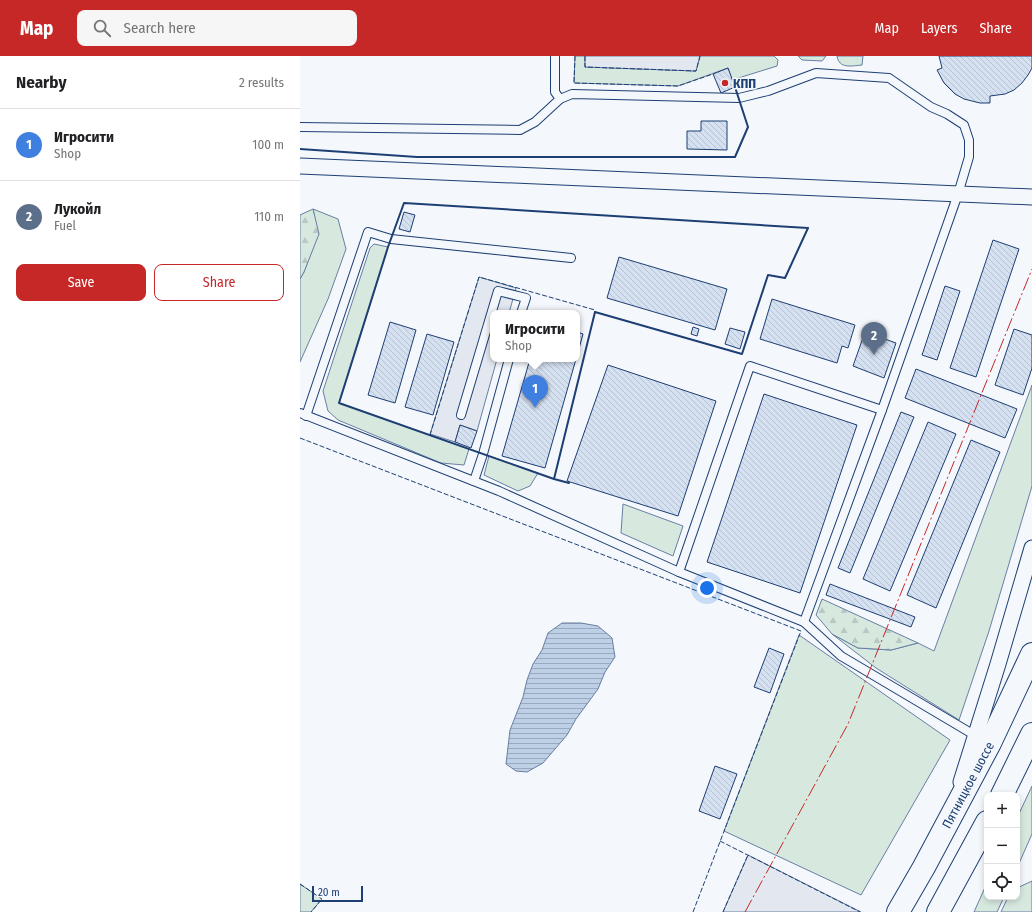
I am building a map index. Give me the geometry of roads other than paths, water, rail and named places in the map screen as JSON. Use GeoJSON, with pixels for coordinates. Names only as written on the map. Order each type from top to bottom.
{"type":"FeatureCollection","features":[{"type":"Feature","properties":{"kind":"main road","name":"Пятницкое шоссе"},"geometry":{"type":"LineString","coordinates":[[898,912],[990,743],[1032,654]]}},
{"type":"Feature","properties":{"kind":"main road"},"geometry":{"type":"LineString","coordinates":[[1004,792],[1032,734]]}},
{"type":"Feature","properties":{"kind":"main road"},"geometry":{"type":"LineString","coordinates":[[938,912],[984,828]]}},
{"type":"Feature","properties":{"kind":"street"},"geometry":{"type":"LineString","coordinates":[[300,166],[1032,196]]}},
{"type":"Feature","properties":{"kind":"street"},"geometry":{"type":"LineString","coordinates":[[945,828],[976,736],[1032,548]]}},
{"type":"Feature","properties":{"kind":"lane"},"geometry":{"type":"LineString","coordinates":[[555,56],[555,92],[560,98]]}},
{"type":"Feature","properties":{"kind":"lane"},"geometry":{"type":"LineString","coordinates":[[300,127],[520,130],[535,122],[560,98],[572,94],[739,98],[768,91],[816,73],[889,78],[931,107],[947,114],[964,125],[969,140],[969,157],[958,194],[882,410],[804,622]]}},
{"type":"Feature","properties":{"kind":"lane"},"geometry":{"type":"LineString","coordinates":[[571,258],[391,239],[368,232],[303,414],[500,491],[679,572],[804,622],[840,656],[976,736]]}},
{"type":"Feature","properties":{"kind":"lane"},"geometry":{"type":"LineString","coordinates":[[492,310],[498,291],[526,298],[522,310]]}},
{"type":"Feature","properties":{"kind":"lane"},"geometry":{"type":"LineString","coordinates":[[461,415],[490,318]]}},
{"type":"Feature","properties":{"kind":"lane"},"geometry":{"type":"LineString","coordinates":[[474,481],[508,362]]}},
{"type":"Feature","properties":{"kind":"lane"},"geometry":{"type":"LineString","coordinates":[[679,572],[750,366],[882,410]]}},
{"type":"Feature","properties":{"kind":"water"},"geometry":{"type":"Polygon","coordinates":[[[562,623],[581,623],[598,626],[612,638],[615,657],[605,672],[598,689],[576,719],[567,735],[543,763],[527,772],[516,771],[506,764],[510,730],[523,697],[533,664],[542,650],[548,633],[562,623]]]}},
{"type":"Feature","properties":{"kind":"place","name":"КПП"},"geometry":{"type":"Point","coordinates":[725,83]}},
{"type":"Feature","properties":{"kind":"place","name":"Лукойл"},"geometry":{"type":"Point","coordinates":[874,355]}},
{"type":"Feature","properties":{"kind":"place","name":"Игросити"},"geometry":{"type":"Point","coordinates":[535,408]}}]}
